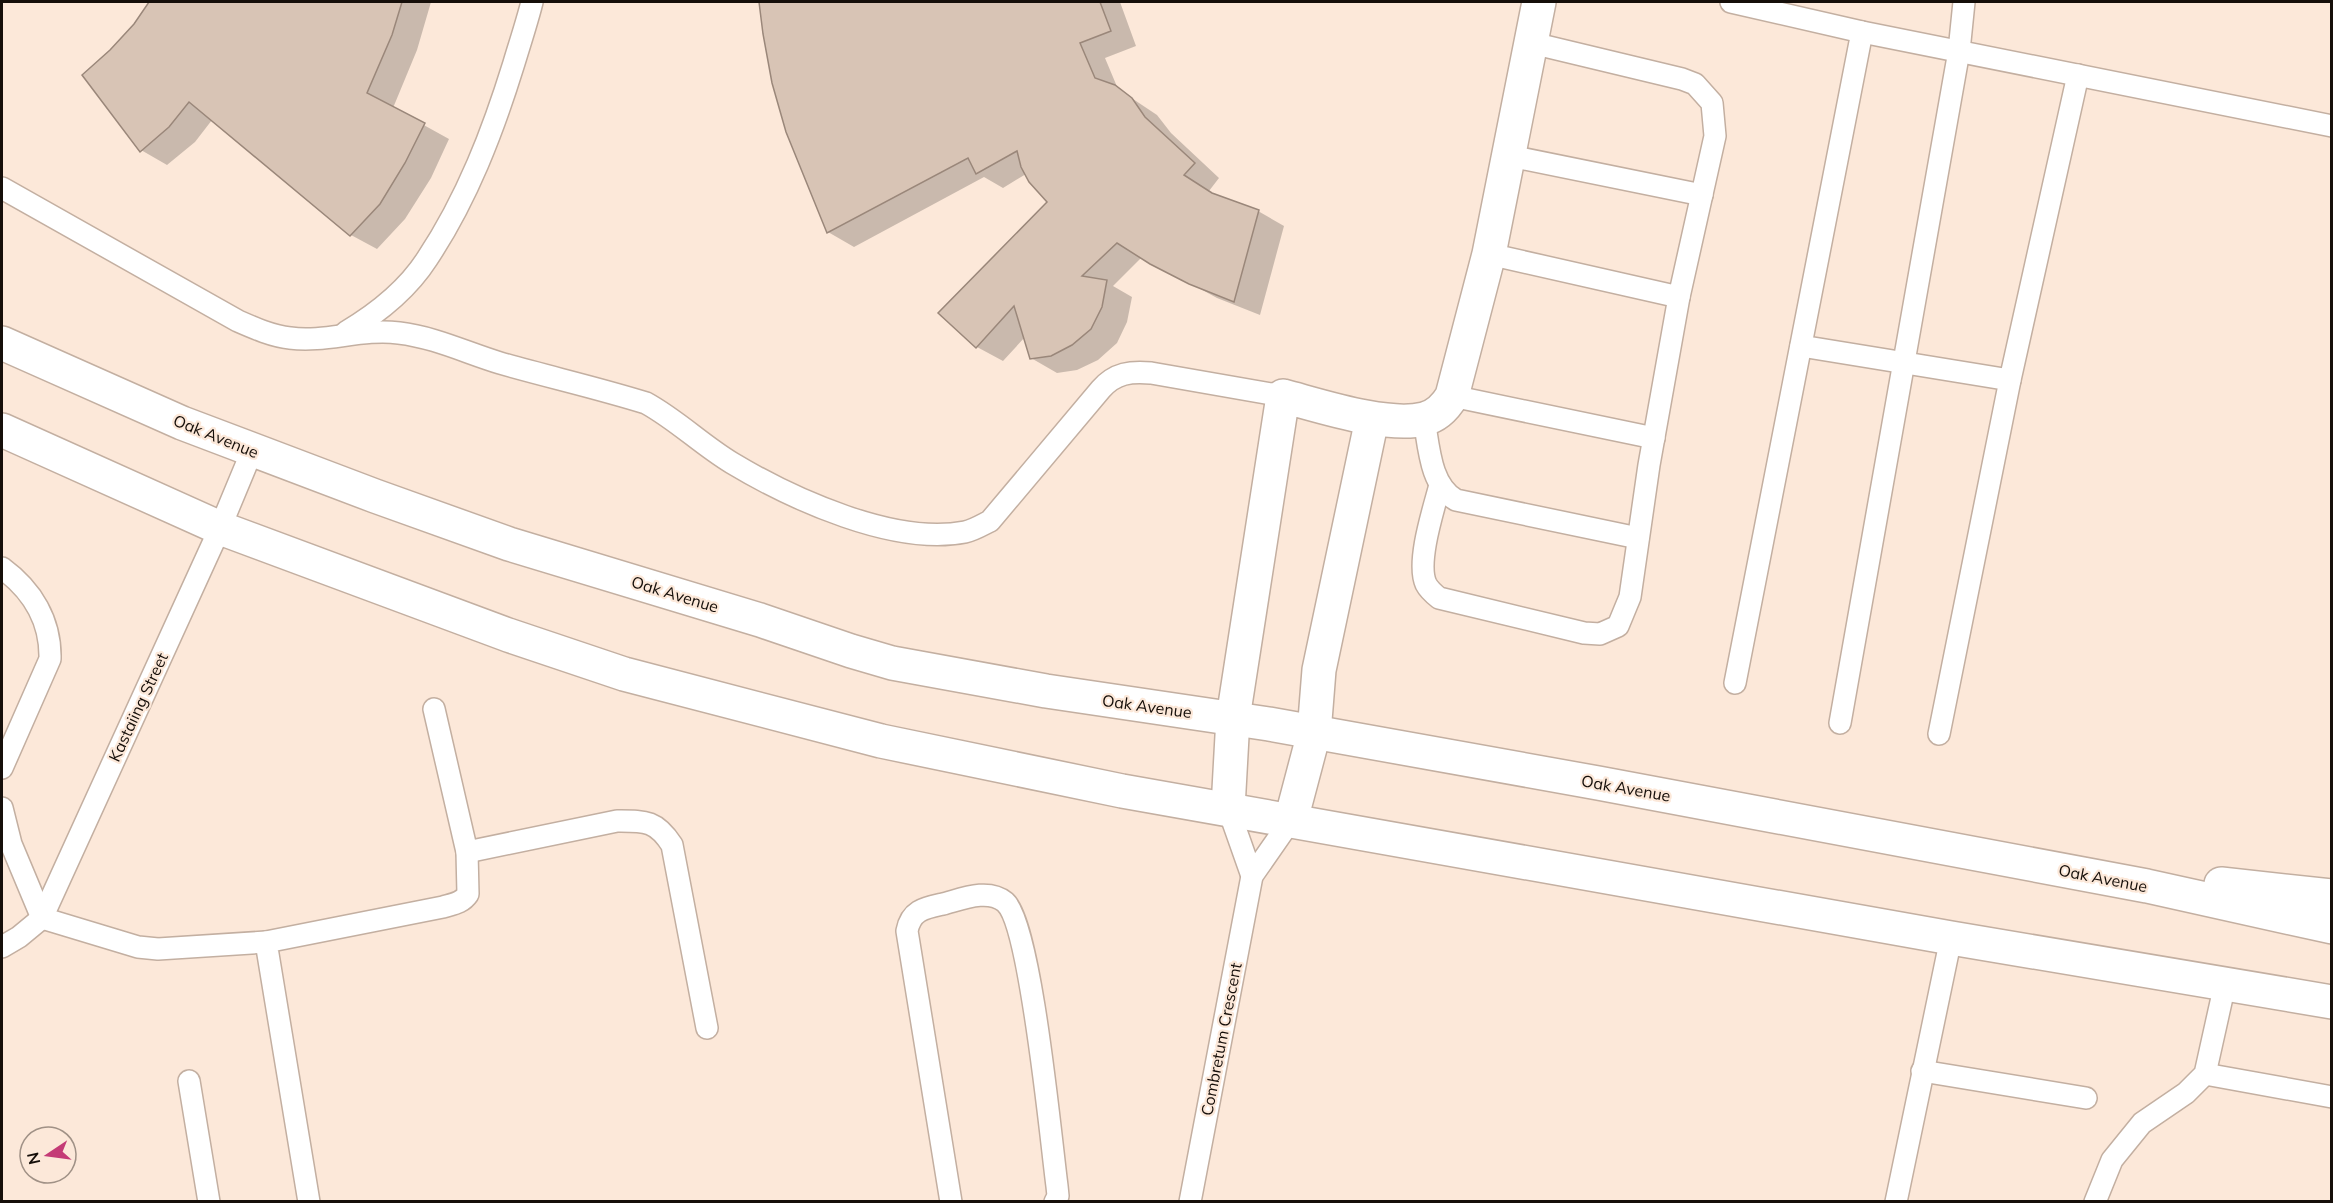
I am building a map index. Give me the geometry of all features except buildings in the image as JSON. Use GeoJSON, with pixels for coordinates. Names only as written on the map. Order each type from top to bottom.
{"type":"FeatureCollection","features":[{"type":"Feature","properties":{"kind":"street"},"geometry":{"type":"LineString","coordinates":[[1228,808],[1233,718],[1283,396],[1372,419],[1424,419],[1442,410],[1452,396],[1489,254],[1539,2]]}},
{"type":"Feature","properties":{"kind":"street","name":"Oak Avenue"},"geometry":{"type":"LineString","coordinates":[[2,343],[182,423],[252,451],[509,544],[892,663],[1046,691],[1233,718],[1609,785],[2147,886],[2331,927]]}},
{"type":"Feature","properties":{"kind":"street"},"geometry":{"type":"LineString","coordinates":[[1291,820],[1314,733],[1319,670],[1372,419]]}},
{"type":"Feature","properties":{"kind":"street"},"geometry":{"type":"LineString","coordinates":[[2,430],[220,528],[508,635],[624,674],[881,741],[1122,791],[1951,938],[2331,1002]]}},
{"type":"Feature","properties":{"kind":"street"},"geometry":{"type":"LineString","coordinates":[[2147,886],[2222,884],[2331,896]]}},
{"type":"Feature","properties":{"kind":"lane"},"geometry":{"type":"LineString","coordinates":[[344,334],[372,317],[405,286],[427,260],[471,183],[504,95],[532,2]]}},
{"type":"Feature","properties":{"kind":"lane"},"geometry":{"type":"LineString","coordinates":[[1731,2],[1862,32],[2331,126]]}},
{"type":"Feature","properties":{"kind":"lane"},"geometry":{"type":"LineString","coordinates":[[1840,723],[1959,51],[1964,2]]}},
{"type":"Feature","properties":{"kind":"lane"},"geometry":{"type":"LineString","coordinates":[[1735,683],[1862,32]]}},
{"type":"Feature","properties":{"kind":"lane"},"geometry":{"type":"LineString","coordinates":[[1440,485],[1427,535],[1424,576],[1426,586],[1439,598],[1584,633],[1600,634],[1618,626],[1630,597],[1654,438],[1679,297],[1715,136],[1712,103],[1695,84],[1682,79],[1532,43]]}},
{"type":"Feature","properties":{"kind":"lane"},"geometry":{"type":"LineString","coordinates":[[1939,734],[2010,380],[2078,75]]}},
{"type":"Feature","properties":{"kind":"lane"},"geometry":{"type":"LineString","coordinates":[[1510,156],[1702,195]]}},
{"type":"Feature","properties":{"kind":"lane"},"geometry":{"type":"LineString","coordinates":[[2,188],[238,321],[258,330],[290,338],[319,338],[380,331],[428,338],[453,349],[500,363],[646,402],[731,462],[782,492],[824,509],[908,532],[957,533],[968,531],[990,521],[1113,377],[1133,372],[1151,373],[1283,396]]}},
{"type":"Feature","properties":{"kind":"lane"},"geometry":{"type":"LineString","coordinates":[[1489,254],[1679,297]]}},
{"type":"Feature","properties":{"kind":"lane"},"geometry":{"type":"LineString","coordinates":[[1801,346],[2010,380]]}},
{"type":"Feature","properties":{"kind":"lane"},"geometry":{"type":"LineString","coordinates":[[1452,396],[1654,438]]}},
{"type":"Feature","properties":{"kind":"lane"},"geometry":{"type":"LineString","coordinates":[[1424,419],[1433,467],[1440,485],[1448,495],[1456,500],[1638,538]]}},
{"type":"Feature","properties":{"kind":"lane","name":"Kastaiing Street"},"geometry":{"type":"LineString","coordinates":[[2,947],[19,937],[42,918],[220,528],[252,451]]}},
{"type":"Feature","properties":{"kind":"lane"},"geometry":{"type":"LineString","coordinates":[[2,568],[16,578],[38,605],[51,645],[50,659],[2,768]]}},
{"type":"Feature","properties":{"kind":"lane"},"geometry":{"type":"LineString","coordinates":[[2,808],[11,844],[42,918],[148,948],[266,942],[459,903],[468,894],[467,852],[434,709]]}},
{"type":"Feature","properties":{"kind":"lane"},"geometry":{"type":"LineString","coordinates":[[1228,808],[1252,876]]}},
{"type":"Feature","properties":{"kind":"lane","name":"Combretum Crescent"},"geometry":{"type":"LineString","coordinates":[[1190,1202],[1252,876],[1291,820]]}},
{"type":"Feature","properties":{"kind":"lane"},"geometry":{"type":"LineString","coordinates":[[467,852],[616,821],[640,821],[657,826],[672,845],[707,1028]]}},
{"type":"Feature","properties":{"kind":"lane"},"geometry":{"type":"LineString","coordinates":[[951,1202],[907,931],[909,920],[919,910],[974,896],[994,896],[1006,903],[1017,926],[1035,1007],[1057,1186],[1058,1196],[1055,1202]]}},
{"type":"Feature","properties":{"kind":"lane"},"geometry":{"type":"LineString","coordinates":[[1896,1202],[1951,938]]}},
{"type":"Feature","properties":{"kind":"lane"},"geometry":{"type":"LineString","coordinates":[[266,942],[309,1202]]}},
{"type":"Feature","properties":{"kind":"lane"},"geometry":{"type":"LineString","coordinates":[[2095,1202],[2112,1160],[2142,1123],[2186,1093],[2205,1074],[2225,984]]}},
{"type":"Feature","properties":{"kind":"lane"},"geometry":{"type":"LineString","coordinates":[[1922,1071],[2086,1098]]}},
{"type":"Feature","properties":{"kind":"lane"},"geometry":{"type":"LineString","coordinates":[[2205,1074],[2331,1096]]}},
{"type":"Feature","properties":{"kind":"lane"},"geometry":{"type":"LineString","coordinates":[[189,1081],[209,1202]]}}]}
